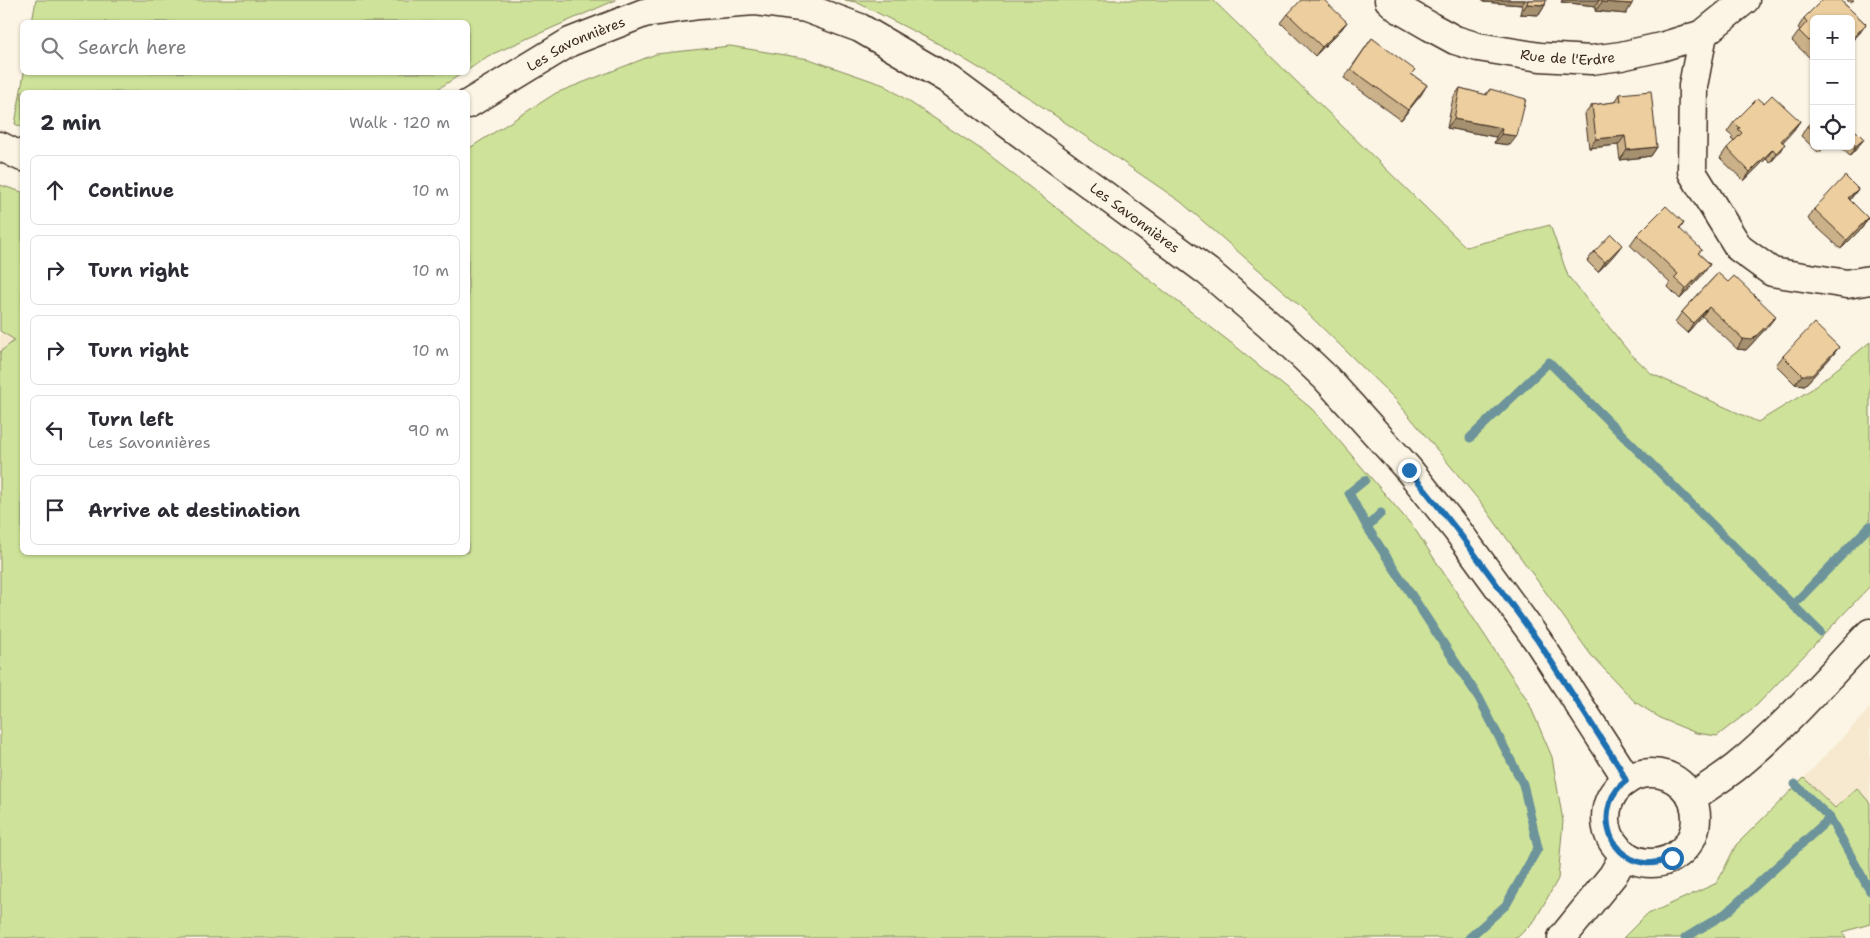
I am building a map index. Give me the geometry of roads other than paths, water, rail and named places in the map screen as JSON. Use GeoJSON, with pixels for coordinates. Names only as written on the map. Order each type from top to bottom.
{"type":"FeatureCollection","features":[{"type":"Feature","properties":{"kind":"street","name":"Rue de l'Erdre"},"geometry":{"type":"LineString","coordinates":[[1389,0],[1398,8],[1455,40],[1478,47],[1540,57],[1591,60],[1621,56],[1661,47],[1703,34],[1745,0]]}},
{"type":"Feature","properties":{"kind":"street","name":"Les Savonnières"},"geometry":{"type":"LineString","coordinates":[[470,103],[570,42],[644,13],[699,4],[755,1],[806,8],[860,28],[949,80],[1208,272],[1269,324],[1326,378],[1409,470],[1457,530],[1538,641],[1620,768],[1626,781]]}},
{"type":"Feature","properties":{"kind":"street"},"geometry":{"type":"LineString","coordinates":[[1703,34],[1693,86],[1692,172],[1739,248],[1772,272],[1847,284],[1870,280]]}},
{"type":"Feature","properties":{"kind":"street"},"geometry":{"type":"LineString","coordinates":[[0,146],[20,156]]}},
{"type":"Feature","properties":{"kind":"street"},"geometry":{"type":"LineString","coordinates":[[1692,798],[1736,767],[1806,701],[1870,633]]}},
{"type":"Feature","properties":{"kind":"street"},"geometry":{"type":"LineString","coordinates":[[1645,773],[1659,773],[1673,778],[1684,786],[1692,798],[1696,811],[1696,825],[1692,839],[1683,850],[1672,858],[1658,863],[1630,858],[1619,850],[1611,838],[1607,824],[1607,810],[1612,797],[1620,785],[1626,781],[1645,773]]}},
{"type":"Feature","properties":{"kind":"street"},"geometry":{"type":"LineString","coordinates":[[1562,938],[1613,875],[1625,854]]}},
{"type":"Feature","properties":{"kind":"waterway"},"geometry":{"type":"LineString","coordinates":[[1470,438],[1549,362],[1820,632]]}},
{"type":"Feature","properties":{"kind":"waterway"},"geometry":{"type":"LineString","coordinates":[[1365,480],[1349,493],[1367,527]]}},
{"type":"Feature","properties":{"kind":"waterway"},"geometry":{"type":"LineString","coordinates":[[1381,513],[1367,527],[1479,698],[1523,784],[1538,848],[1506,905],[1469,938]]}},
{"type":"Feature","properties":{"kind":"waterway"},"geometry":{"type":"LineString","coordinates":[[1793,605],[1870,526]]}},
{"type":"Feature","properties":{"kind":"waterway"},"geometry":{"type":"LineString","coordinates":[[1795,784],[1830,818],[1870,891]]}},
{"type":"Feature","properties":{"kind":"waterway"},"geometry":{"type":"LineString","coordinates":[[1685,938],[1726,913],[1830,818]]}}]}
